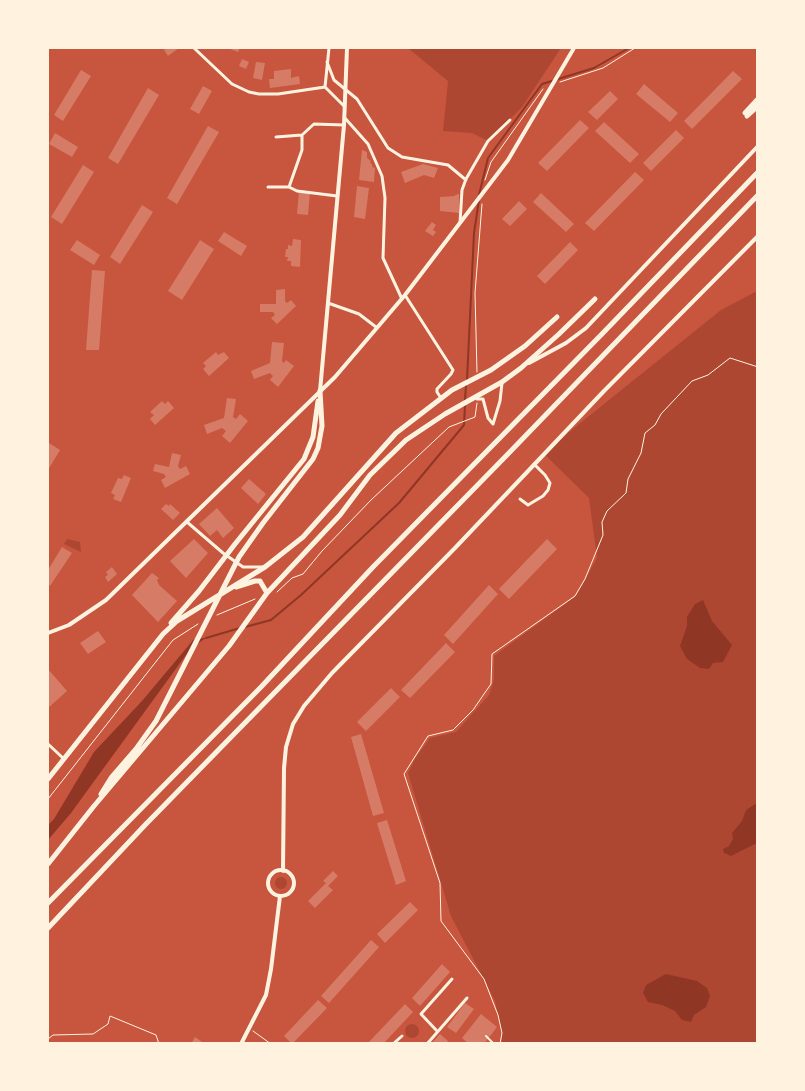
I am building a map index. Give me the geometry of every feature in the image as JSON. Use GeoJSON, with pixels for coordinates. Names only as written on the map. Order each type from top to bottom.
{"type":"FeatureCollection","features":[{"type":"Feature","properties":{"kind":"highway"},"geometry":{"type":"LineString","coordinates":[[758,99],[746,114],[758,106]]}},
{"type":"Feature","properties":{"kind":"highway"},"geometry":{"type":"LineString","coordinates":[[48,903],[261,687],[372,567],[588,349],[758,172]]}},
{"type":"Feature","properties":{"kind":"highway"},"geometry":{"type":"LineString","coordinates":[[48,928],[146,824],[758,195]]}},
{"type":"Feature","properties":{"kind":"highway"},"geometry":{"type":"LineString","coordinates":[[48,864],[94,806],[229,646],[270,593],[340,515],[370,475],[406,440],[451,411],[502,382],[520,368],[595,299]]}},
{"type":"Feature","properties":{"kind":"highway"},"geometry":{"type":"LineString","coordinates":[[163,634],[177,622],[265,568],[303,537],[396,433],[452,390],[491,370],[525,346],[557,317]]}},
{"type":"Feature","properties":{"kind":"highway"},"geometry":{"type":"LineString","coordinates":[[94,806],[111,778],[136,749],[156,721],[239,557],[263,522],[306,470],[318,448],[322,426],[320,391]]}},
{"type":"Feature","properties":{"kind":"highway"},"geometry":{"type":"LineString","coordinates":[[48,779],[304,459],[313,437],[320,391]]}},
{"type":"Feature","properties":{"kind":"highway"},"geometry":{"type":"LineString","coordinates":[[229,589],[260,581],[270,593]]}},
{"type":"Feature","properties":{"kind":"main road"},"geometry":{"type":"LineString","coordinates":[[320,391],[344,125],[348,48]]}},
{"type":"Feature","properties":{"kind":"main road"},"geometry":{"type":"LineString","coordinates":[[48,633],[69,625],[106,600],[335,376],[404,297],[508,160],[574,48]]}},
{"type":"Feature","properties":{"kind":"main road"},"geometry":{"type":"LineString","coordinates":[[520,368],[566,343],[586,328],[758,146]]}},
{"type":"Feature","properties":{"kind":"main road"},"geometry":{"type":"LineString","coordinates":[[283,871],[286,747],[293,724],[304,706],[332,673],[455,548],[604,391],[758,236]]}},
{"type":"Feature","properties":{"kind":"main road"},"geometry":{"type":"LineString","coordinates":[[283,871],[290,875],[294,883],[291,891],[280,896],[273,893],[268,883],[271,875],[283,871]]}},
{"type":"Feature","properties":{"kind":"main road"},"geometry":{"type":"LineString","coordinates":[[241,1044],[266,995],[280,896]]}},
{"type":"Feature","properties":{"kind":"street"},"geometry":{"type":"LineString","coordinates":[[194,48],[232,84],[250,92],[278,94],[325,87]]}},
{"type":"Feature","properties":{"kind":"street"},"geometry":{"type":"LineString","coordinates":[[325,87],[329,48]]}},
{"type":"Feature","properties":{"kind":"street"},"geometry":{"type":"LineString","coordinates":[[328,62],[334,80],[357,99],[388,148],[402,156],[448,165],[466,180]]}},
{"type":"Feature","properties":{"kind":"street"},"geometry":{"type":"LineString","coordinates":[[325,87],[344,106]]}},
{"type":"Feature","properties":{"kind":"street"},"geometry":{"type":"LineString","coordinates":[[344,117],[368,144],[382,176],[385,198],[383,258],[404,297],[453,370],[437,389],[441,398]]}},
{"type":"Feature","properties":{"kind":"street"},"geometry":{"type":"LineString","coordinates":[[460,224],[462,190],[466,180],[488,141],[510,120]]}},
{"type":"Feature","properties":{"kind":"street"},"geometry":{"type":"LineString","coordinates":[[276,137],[302,135],[314,124],[344,125]]}},
{"type":"Feature","properties":{"kind":"street"},"geometry":{"type":"LineString","coordinates":[[289,187],[302,150],[302,135]]}},
{"type":"Feature","properties":{"kind":"street"},"geometry":{"type":"LineString","coordinates":[[268,187],[289,187],[337,196]]}},
{"type":"Feature","properties":{"kind":"street"},"geometry":{"type":"LineString","coordinates":[[328,303],[359,314],[376,327]]}},
{"type":"Feature","properties":{"kind":"street"},"geometry":{"type":"LineString","coordinates":[[477,399],[483,399],[488,418],[493,424],[500,401],[502,382]]}},
{"type":"Feature","properties":{"kind":"street"},"geometry":{"type":"LineString","coordinates":[[520,499],[528,505],[543,496],[548,490],[550,482],[534,464]]}},
{"type":"Feature","properties":{"kind":"street"},"geometry":{"type":"LineString","coordinates":[[187,522],[226,556],[243,566],[265,568]]}},
{"type":"Feature","properties":{"kind":"street"},"geometry":{"type":"LineString","coordinates":[[48,744],[64,758]]}},
{"type":"Feature","properties":{"kind":"street"},"geometry":{"type":"LineString","coordinates":[[438,1031],[422,1014],[452,979]]}},
{"type":"Feature","properties":{"kind":"street"},"geometry":{"type":"LineString","coordinates":[[427,1044],[467,998]]}},
{"type":"Feature","properties":{"kind":"street"},"geometry":{"type":"LineString","coordinates":[[392,1044],[402,1036]]}},
{"type":"Feature","properties":{"kind":"street"},"geometry":{"type":"LineString","coordinates":[[486,1036],[494,1044]]}},
{"type":"Feature","properties":{"kind":"path"},"geometry":{"type":"LineString","coordinates":[[556,83],[603,68],[635,48]]}},
{"type":"Feature","properties":{"kind":"path"},"geometry":{"type":"LineString","coordinates":[[483,187],[491,162],[546,86]]}},
{"type":"Feature","properties":{"kind":"path"},"geometry":{"type":"LineString","coordinates":[[477,373],[475,293],[483,197]]}},
{"type":"Feature","properties":{"kind":"path"},"geometry":{"type":"LineString","coordinates":[[500,1044],[502,1033],[498,1015],[484,980],[442,921],[440,883],[404,774],[428,736],[453,730],[473,710],[491,684],[492,654],[575,596],[591,566],[603,535],[602,522],[607,511],[626,493],[628,479],[641,453],[645,433],[655,426],[661,414],[692,381],[708,375],[730,358],[758,367]]}},
{"type":"Feature","properties":{"kind":"path"},"geometry":{"type":"LineString","coordinates":[[270,593],[280,591],[292,578],[302,574],[371,500],[451,426],[475,417],[477,399]]}},
{"type":"Feature","properties":{"kind":"path"},"geometry":{"type":"LineString","coordinates":[[213,617],[257,598]]}},
{"type":"Feature","properties":{"kind":"path"},"geometry":{"type":"LineString","coordinates":[[48,799],[173,640],[205,621]]}},
{"type":"Feature","properties":{"kind":"path"},"geometry":{"type":"LineString","coordinates":[[48,1039],[53,1035],[93,1034],[108,1024],[110,1016],[156,1035],[159,1044]]}},
{"type":"Feature","properties":{"kind":"path"},"geometry":{"type":"LineString","coordinates":[[250,1029],[271,1044]]}},
{"type":"Feature","properties":{"kind":"shaded area"},"geometry":{"type":"Polygon","coordinates":[[[408,48],[561,48],[522,107],[488,141],[472,133],[443,131],[448,81],[408,48]]]}},
{"type":"Feature","properties":{"kind":"shaded area"},"geometry":{"type":"Polygon","coordinates":[[[757,291],[757,1043],[502,1043],[495,1001],[451,916],[408,773],[415,759],[430,738],[456,732],[489,695],[494,680],[494,656],[576,596],[597,558],[589,498],[543,453],[721,310],[757,291]]]}},
{"type":"Feature","properties":{"kind":"shaded area"},"geometry":{"type":"Polygon","coordinates":[[[67,539],[80,542],[81,552],[64,544],[67,539]]]}},
{"type":"Feature","properties":{"kind":"shaded area"},"geometry":{"type":"Polygon","coordinates":[[[703,600],[712,621],[732,645],[723,662],[713,663],[709,669],[700,668],[687,659],[680,646],[687,626],[687,617],[695,604],[703,600]]]}},
{"type":"Feature","properties":{"kind":"shaded area"},"geometry":{"type":"Polygon","coordinates":[[[206,638],[191,648],[71,813],[48,840],[48,825],[54,819],[94,752],[142,701],[194,639],[206,638]]]}},
{"type":"Feature","properties":{"kind":"shaded area"},"geometry":{"type":"Polygon","coordinates":[[[757,803],[757,843],[731,856],[724,853],[723,849],[729,846],[733,839],[732,833],[742,821],[746,810],[757,803]]]}},
{"type":"Feature","properties":{"kind":"shaded area"},"geometry":{"type":"Polygon","coordinates":[[[279,877],[283,877],[287,883],[283,889],[279,889],[275,885],[275,881],[279,877]]]}},
{"type":"Feature","properties":{"kind":"shaded area"},"geometry":{"type":"Polygon","coordinates":[[[666,974],[697,981],[707,988],[710,996],[706,1007],[694,1015],[691,1022],[682,1020],[675,1011],[662,1005],[648,1002],[643,993],[646,985],[666,974]]]}},
{"type":"Feature","properties":{"kind":"shaded area"},"geometry":{"type":"Polygon","coordinates":[[[409,1024],[415,1024],[419,1031],[415,1038],[409,1038],[405,1034],[405,1028],[409,1024]]]}},
{"type":"Feature","properties":{"kind":"building"},"geometry":{"type":"Polygon","coordinates":[[[167,48],[179,48],[168,56],[164,50],[167,48]]]}},
{"type":"Feature","properties":{"kind":"building"},"geometry":{"type":"Polygon","coordinates":[[[231,48],[240,48],[238,52],[231,48]]]}},
{"type":"Feature","properties":{"kind":"building"},"geometry":{"type":"Polygon","coordinates":[[[242,59],[249,62],[246,69],[239,66],[242,59]]]}},
{"type":"Feature","properties":{"kind":"building"},"geometry":{"type":"Polygon","coordinates":[[[256,62],[265,63],[262,80],[253,78],[256,62]]]}},
{"type":"Feature","properties":{"kind":"building"},"geometry":{"type":"Polygon","coordinates":[[[291,69],[291,78],[299,76],[300,84],[270,88],[269,79],[274,79],[274,71],[291,69]]]}},
{"type":"Feature","properties":{"kind":"building"},"geometry":{"type":"Polygon","coordinates":[[[81,70],[91,76],[63,121],[54,115],[81,70]]]}},
{"type":"Feature","properties":{"kind":"building"},"geometry":{"type":"Polygon","coordinates":[[[733,71],[742,79],[692,129],[684,121],[733,71]]]}},
{"type":"Feature","properties":{"kind":"building"},"geometry":{"type":"Polygon","coordinates":[[[644,84],[678,113],[670,122],[636,94],[644,84]]]}},
{"type":"Feature","properties":{"kind":"building"},"geometry":{"type":"Polygon","coordinates":[[[203,86],[212,91],[199,114],[190,109],[203,86]]]}},
{"type":"Feature","properties":{"kind":"building"},"geometry":{"type":"Polygon","coordinates":[[[148,88],[159,95],[118,164],[108,158],[148,88]]]}},
{"type":"Feature","properties":{"kind":"building"},"geometry":{"type":"Polygon","coordinates":[[[610,91],[618,99],[597,120],[588,112],[610,91]]]}},
{"type":"Feature","properties":{"kind":"building"},"geometry":{"type":"Polygon","coordinates":[[[580,120],[589,128],[547,171],[538,163],[580,120]]]}},
{"type":"Feature","properties":{"kind":"building"},"geometry":{"type":"Polygon","coordinates":[[[604,122],[639,154],[630,163],[595,131],[604,122]]]}},
{"type":"Feature","properties":{"kind":"building"},"geometry":{"type":"Polygon","coordinates":[[[208,126],[219,132],[177,204],[167,198],[208,126]]]}},
{"type":"Feature","properties":{"kind":"building"},"geometry":{"type":"Polygon","coordinates":[[[676,130],[684,138],[651,171],[643,163],[676,130]]]}},
{"type":"Feature","properties":{"kind":"building"},"geometry":{"type":"Polygon","coordinates":[[[55,133],[78,147],[72,157],[49,144],[55,133]]]}},
{"type":"Feature","properties":{"kind":"building"},"geometry":{"type":"Polygon","coordinates":[[[362,150],[367,152],[367,158],[371,161],[372,167],[375,168],[374,182],[359,180],[362,150]]]}},
{"type":"Feature","properties":{"kind":"building"},"geometry":{"type":"Polygon","coordinates":[[[423,164],[438,168],[434,178],[424,175],[405,183],[401,172],[423,164]]]}},
{"type":"Feature","properties":{"kind":"building"},"geometry":{"type":"Polygon","coordinates":[[[83,165],[94,172],[62,224],[51,217],[83,165]]]}},
{"type":"Feature","properties":{"kind":"building"},"geometry":{"type":"Polygon","coordinates":[[[635,172],[644,180],[594,231],[585,223],[635,172]]]}},
{"type":"Feature","properties":{"kind":"building"},"geometry":{"type":"Polygon","coordinates":[[[357,186],[369,188],[365,219],[354,217],[357,186]]]}},
{"type":"Feature","properties":{"kind":"building"},"geometry":{"type":"Polygon","coordinates":[[[299,191],[310,192],[308,215],[297,214],[299,191]]]}},
{"type":"Feature","properties":{"kind":"building"},"geometry":{"type":"Polygon","coordinates":[[[541,193],[574,224],[566,232],[533,202],[541,193]]]}},
{"type":"Feature","properties":{"kind":"building"},"geometry":{"type":"Polygon","coordinates":[[[459,194],[459,213],[440,211],[440,197],[459,194]]]}},
{"type":"Feature","properties":{"kind":"building"},"geometry":{"type":"Polygon","coordinates":[[[519,201],[527,209],[510,226],[502,219],[519,201]]]}},
{"type":"Feature","properties":{"kind":"building"},"geometry":{"type":"Polygon","coordinates":[[[142,205],[153,212],[120,264],[110,257],[142,205]]]}},
{"type":"Feature","properties":{"kind":"building"},"geometry":{"type":"Polygon","coordinates":[[[432,222],[436,225],[433,230],[436,232],[433,236],[425,231],[432,222]]]}},
{"type":"Feature","properties":{"kind":"building"},"geometry":{"type":"Polygon","coordinates":[[[224,232],[247,246],[241,256],[218,241],[224,232]]]}},
{"type":"Feature","properties":{"kind":"building"},"geometry":{"type":"Polygon","coordinates":[[[293,239],[301,240],[300,267],[291,266],[291,261],[287,261],[288,257],[285,257],[286,249],[288,249],[288,245],[292,246],[293,239]]]}},
{"type":"Feature","properties":{"kind":"building"},"geometry":{"type":"Polygon","coordinates":[[[77,240],[100,255],[94,265],[70,250],[77,240]]]}},
{"type":"Feature","properties":{"kind":"building"},"geometry":{"type":"Polygon","coordinates":[[[200,240],[214,249],[182,300],[168,291],[200,240]]]}},
{"type":"Feature","properties":{"kind":"building"},"geometry":{"type":"Polygon","coordinates":[[[570,242],[578,250],[545,284],[537,276],[570,242]]]}},
{"type":"Feature","properties":{"kind":"building"},"geometry":{"type":"Polygon","coordinates":[[[92,270],[105,271],[99,350],[86,350],[92,270]]]}},
{"type":"Feature","properties":{"kind":"building"},"geometry":{"type":"Polygon","coordinates":[[[285,289],[285,301],[287,303],[291,300],[296,306],[277,324],[271,318],[275,315],[273,312],[260,312],[260,304],[276,304],[276,290],[285,289]]]}},
{"type":"Feature","properties":{"kind":"building"},"geometry":{"type":"Polygon","coordinates":[[[272,342],[284,343],[282,361],[284,363],[286,360],[294,366],[278,387],[270,380],[273,376],[270,373],[254,379],[251,371],[270,363],[272,342]]]}},
{"type":"Feature","properties":{"kind":"building"},"geometry":{"type":"Polygon","coordinates":[[[216,352],[218,355],[224,352],[229,358],[209,376],[203,369],[206,366],[203,363],[216,352]]]}},
{"type":"Feature","properties":{"kind":"building"},"geometry":{"type":"Polygon","coordinates":[[[227,398],[236,399],[233,417],[236,419],[240,414],[248,421],[230,443],[222,436],[226,431],[222,428],[207,434],[204,425],[224,418],[227,398]]]}},
{"type":"Feature","properties":{"kind":"building"},"geometry":{"type":"Polygon","coordinates":[[[162,401],[165,404],[168,401],[174,408],[155,425],[150,419],[154,415],[150,412],[162,401]]]}},
{"type":"Feature","properties":{"kind":"building"},"geometry":{"type":"Polygon","coordinates":[[[49,443],[60,450],[48,470],[48,446],[49,443]]]}},
{"type":"Feature","properties":{"kind":"building"},"geometry":{"type":"Polygon","coordinates":[[[172,453],[181,455],[178,466],[180,469],[186,466],[190,474],[165,488],[161,480],[166,477],[164,474],[153,471],[155,464],[169,467],[172,453]]]}},
{"type":"Feature","properties":{"kind":"building"},"geometry":{"type":"Polygon","coordinates":[[[124,475],[131,478],[121,502],[113,499],[115,495],[111,493],[118,478],[122,479],[124,475]]]}},
{"type":"Feature","properties":{"kind":"building"},"geometry":{"type":"Polygon","coordinates":[[[249,479],[266,494],[258,504],[241,488],[249,479]]]}},
{"type":"Feature","properties":{"kind":"building"},"geometry":{"type":"Polygon","coordinates":[[[166,504],[169,506],[170,504],[180,513],[173,520],[161,509],[166,504]]]}},
{"type":"Feature","properties":{"kind":"building"},"geometry":{"type":"Polygon","coordinates":[[[217,508],[234,528],[223,538],[217,530],[210,536],[199,524],[217,508]]]}},
{"type":"Feature","properties":{"kind":"building"},"geometry":{"type":"Polygon","coordinates":[[[194,539],[208,553],[186,578],[170,561],[194,539]]]}},
{"type":"Feature","properties":{"kind":"building"},"geometry":{"type":"Polygon","coordinates":[[[547,539],[557,549],[509,599],[499,589],[547,539]]]}},
{"type":"Feature","properties":{"kind":"building"},"geometry":{"type":"Polygon","coordinates":[[[62,547],[72,553],[50,586],[48,584],[48,570],[62,547]]]}},
{"type":"Feature","properties":{"kind":"building"},"geometry":{"type":"Polygon","coordinates":[[[112,567],[117,574],[108,582],[105,577],[108,575],[106,572],[112,567]]]}},
{"type":"Feature","properties":{"kind":"building"},"geometry":{"type":"Polygon","coordinates":[[[152,573],[159,578],[157,580],[159,585],[177,601],[158,622],[132,595],[152,573]]]}},
{"type":"Feature","properties":{"kind":"building"},"geometry":{"type":"Polygon","coordinates":[[[489,585],[498,594],[453,644],[444,635],[489,585]]]}},
{"type":"Feature","properties":{"kind":"building"},"geometry":{"type":"Polygon","coordinates":[[[98,631],[106,642],[88,654],[80,643],[98,631]]]}},
{"type":"Feature","properties":{"kind":"building"},"geometry":{"type":"Polygon","coordinates":[[[446,643],[455,652],[410,698],[401,690],[446,643]]]}},
{"type":"Feature","properties":{"kind":"building"},"geometry":{"type":"Polygon","coordinates":[[[48,669],[67,691],[48,708],[48,669]]]}},
{"type":"Feature","properties":{"kind":"building"},"geometry":{"type":"Polygon","coordinates":[[[391,688],[400,697],[366,731],[357,722],[391,688]]]}},
{"type":"Feature","properties":{"kind":"building"},"geometry":{"type":"Polygon","coordinates":[[[361,734],[384,813],[373,816],[351,737],[361,734]]]}},
{"type":"Feature","properties":{"kind":"building"},"geometry":{"type":"Polygon","coordinates":[[[387,820],[406,881],[396,885],[377,823],[387,820]]]}},
{"type":"Feature","properties":{"kind":"building"},"geometry":{"type":"Polygon","coordinates":[[[333,871],[338,876],[328,886],[333,890],[315,908],[308,901],[326,883],[323,881],[333,871]]]}},
{"type":"Feature","properties":{"kind":"building"},"geometry":{"type":"Polygon","coordinates":[[[410,902],[418,910],[385,943],[377,934],[410,902]]]}},
{"type":"Feature","properties":{"kind":"building"},"geometry":{"type":"Polygon","coordinates":[[[371,940],[379,947],[329,1003],[321,996],[371,940]]]}},
{"type":"Feature","properties":{"kind":"building"},"geometry":{"type":"Polygon","coordinates":[[[442,964],[450,972],[420,1006],[412,998],[442,964]]]}},
{"type":"Feature","properties":{"kind":"building"},"geometry":{"type":"Polygon","coordinates":[[[318,1000],[327,1008],[292,1044],[284,1036],[318,1000]]]}},
{"type":"Feature","properties":{"kind":"building"},"geometry":{"type":"Polygon","coordinates":[[[465,1003],[474,1009],[456,1033],[447,1027],[465,1003]]]}},
{"type":"Feature","properties":{"kind":"building"},"geometry":{"type":"Polygon","coordinates":[[[405,1004],[413,1012],[383,1044],[367,1044],[405,1004]]]}},
{"type":"Feature","properties":{"kind":"building"},"geometry":{"type":"Polygon","coordinates":[[[481,1014],[497,1027],[484,1044],[469,1044],[462,1038],[481,1014]]]}},
{"type":"Feature","properties":{"kind":"building"},"geometry":{"type":"Polygon","coordinates":[[[440,1034],[448,1041],[446,1044],[431,1044],[440,1034]]]}},
{"type":"Feature","properties":{"kind":"building"},"geometry":{"type":"Polygon","coordinates":[[[195,1037],[205,1044],[191,1044],[195,1037]]]}},
{"type":"Feature","properties":{"kind":"waterway"},"geometry":{"type":"LineString","coordinates":[[479,195],[488,158],[542,84],[594,68],[629,48]]}},
{"type":"Feature","properties":{"kind":"waterway"},"geometry":{"type":"LineString","coordinates":[[467,380],[474,233],[479,200]]}},
{"type":"Feature","properties":{"kind":"waterway"},"geometry":{"type":"LineString","coordinates":[[465,400],[466,385]]}},
{"type":"Feature","properties":{"kind":"waterway"},"geometry":{"type":"LineString","coordinates":[[245,627],[271,620],[301,595],[399,503],[464,425],[465,405]]}},
{"type":"Feature","properties":{"kind":"waterway"},"geometry":{"type":"LineString","coordinates":[[206,638],[240,628]]}}]}
